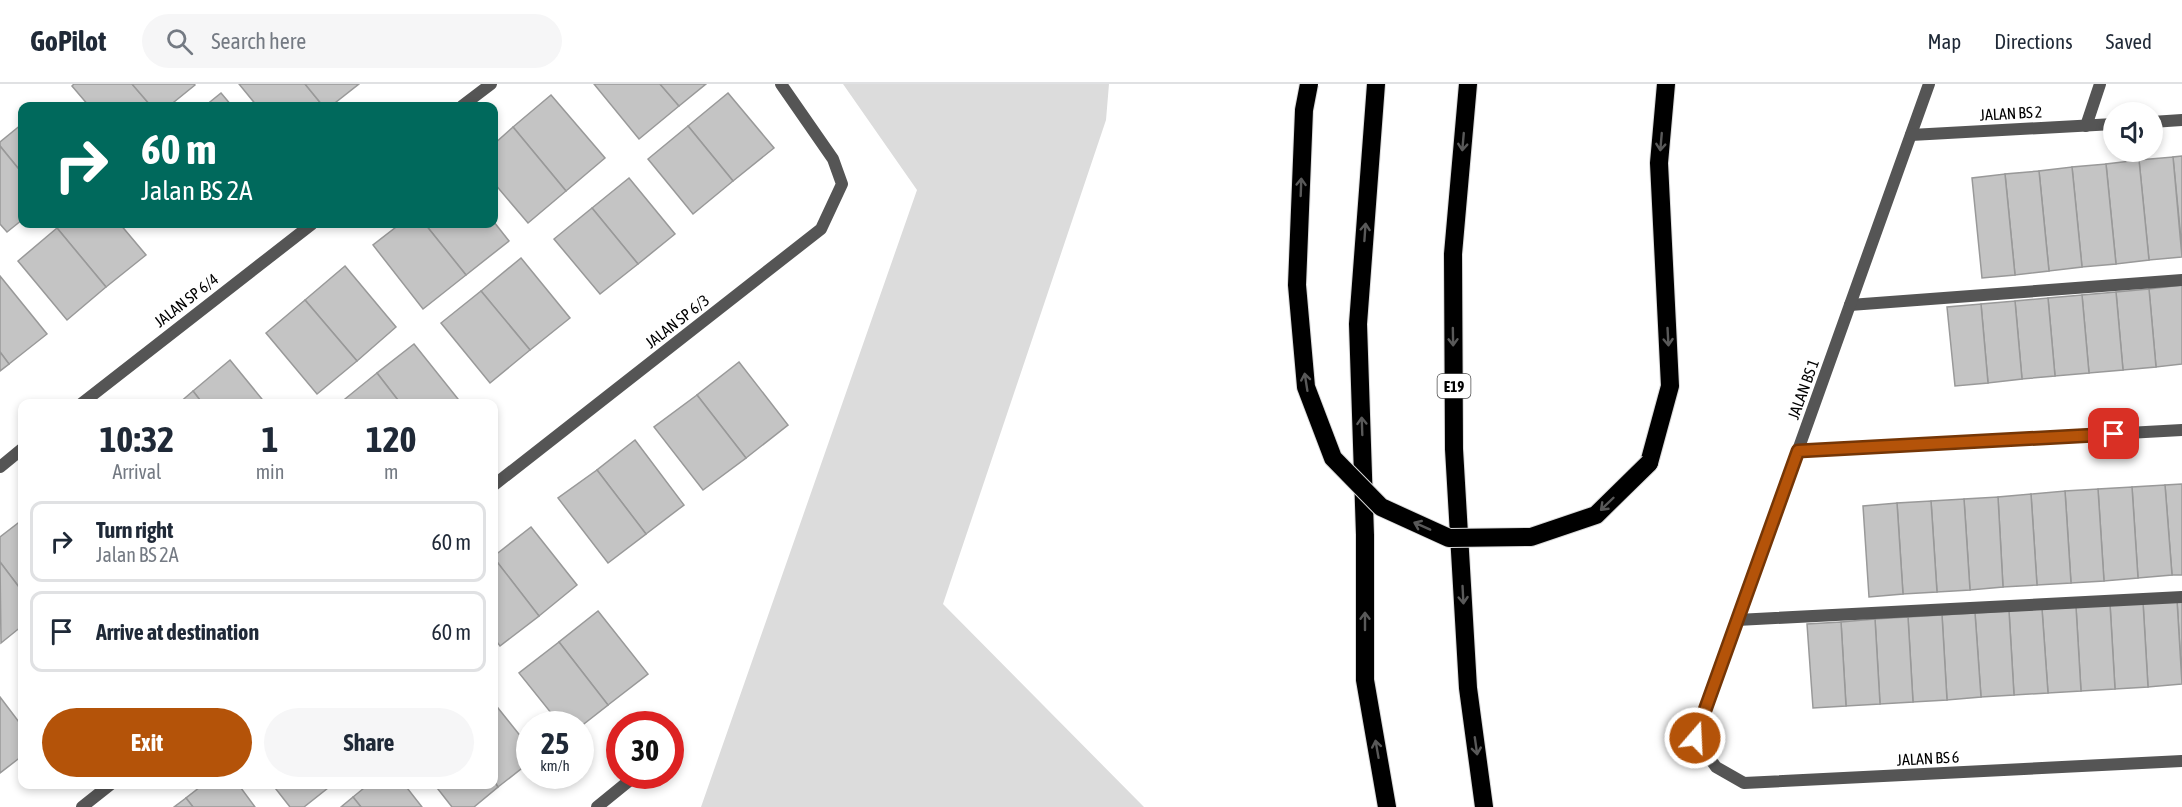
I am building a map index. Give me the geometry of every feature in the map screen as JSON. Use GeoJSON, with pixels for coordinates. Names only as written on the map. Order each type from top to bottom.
{"type":"FeatureCollection","features":[{"type":"Feature","properties":{"kind":"highway"},"geometry":{"type":"LineString","coordinates":[[1309,84],[1304,110],[1297,285],[1306,387],[1334,458],[1381,507],[1449,538],[1531,537],[1596,515],[1649,464],[1670,386],[1659,163],[1666,84]]}},
{"type":"Feature","properties":{"kind":"highway"},"geometry":{"type":"LineString","coordinates":[[1376,84],[1358,324],[1365,535],[1365,680],[1387,807]]}},
{"type":"Feature","properties":{"kind":"highway","name":"E19"},"geometry":{"type":"LineString","coordinates":[[1468,84],[1452,254],[1454,449],[1468,688],[1484,807]]}},
{"type":"Feature","properties":{"kind":"street"},"geometry":{"type":"LineString","coordinates":[[467,102],[491,84]]}},
{"type":"Feature","properties":{"kind":"street","name":"JALAN SP 6/3"},"geometry":{"type":"LineString","coordinates":[[498,482],[821,229],[842,184],[833,159],[782,84]]}},
{"type":"Feature","properties":{"kind":"street","name":"JALAN BS 1"},"geometry":{"type":"LineString","coordinates":[[1695,738],[1929,84]]}},
{"type":"Feature","properties":{"kind":"street"},"geometry":{"type":"LineString","coordinates":[[2086,126],[2100,84]]}},
{"type":"Feature","properties":{"kind":"street"},"geometry":{"type":"LineString","coordinates":[[2163,121],[2182,120]]}},
{"type":"Feature","properties":{"kind":"street","name":"JALAN BS 2"},"geometry":{"type":"LineString","coordinates":[[1911,135],[2103,125]]}},
{"type":"Feature","properties":{"kind":"street","name":"JALAN SP 6/4"},"geometry":{"type":"LineString","coordinates":[[87,399],[307,228]]}},
{"type":"Feature","properties":{"kind":"street"},"geometry":{"type":"LineString","coordinates":[[1850,305],[2182,280]]}},
{"type":"Feature","properties":{"kind":"street"},"geometry":{"type":"LineString","coordinates":[[1798,451],[2182,430]]}},
{"type":"Feature","properties":{"kind":"street"},"geometry":{"type":"LineString","coordinates":[[0,467],[18,452]]}},
{"type":"Feature","properties":{"kind":"street"},"geometry":{"type":"LineString","coordinates":[[1737,620],[2182,597]]}},
{"type":"Feature","properties":{"kind":"street","name":"JALAN BS 6"},"geometry":{"type":"LineString","coordinates":[[1695,738],[1716,767],[1744,783],[2182,761]]}},
{"type":"Feature","properties":{"kind":"street"},"geometry":{"type":"LineString","coordinates":[[82,807],[105,789]]}},
{"type":"Feature","properties":{"kind":"street"},"geometry":{"type":"LineString","coordinates":[[597,807],[619,789]]}},
{"type":"Feature","properties":{"kind":"shaded area"},"geometry":{"type":"Polygon","coordinates":[[[843,84],[1109,84],[1106,120],[943,604],[1144,807],[701,807],[917,190],[843,84]]]}},
{"type":"Feature","properties":{"kind":"building"},"geometry":{"type":"Polygon","coordinates":[[[74,84],[132,84],[148,102],[86,102],[72,86],[74,84]]]}},
{"type":"Feature","properties":{"kind":"building"},"geometry":{"type":"Polygon","coordinates":[[[132,84],[195,85],[174,102],[148,102],[132,84]]]}},
{"type":"Feature","properties":{"kind":"building"},"geometry":{"type":"Polygon","coordinates":[[[239,84],[305,84],[320,102],[254,102],[239,84]]]}},
{"type":"Feature","properties":{"kind":"building"},"geometry":{"type":"Polygon","coordinates":[[[305,84],[359,84],[336,102],[320,102],[305,84]]]}},
{"type":"Feature","properties":{"kind":"building"},"geometry":{"type":"Polygon","coordinates":[[[594,84],[660,84],[679,106],[639,139],[594,84]]]}},
{"type":"Feature","properties":{"kind":"building"},"geometry":{"type":"Polygon","coordinates":[[[660,84],[706,84],[679,106],[660,84]]]}},
{"type":"Feature","properties":{"kind":"building"},"geometry":{"type":"Polygon","coordinates":[[[221,93],[229,102],[210,102],[221,93]]]}},
{"type":"Feature","properties":{"kind":"building"},"geometry":{"type":"Polygon","coordinates":[[[728,93],[774,148],[733,181],[688,126],[728,93]]]}},
{"type":"Feature","properties":{"kind":"building"},"geometry":{"type":"Polygon","coordinates":[[[551,95],[605,158],[566,191],[513,127],[551,95]]]}},
{"type":"Feature","properties":{"kind":"building"},"geometry":{"type":"Polygon","coordinates":[[[688,126],[733,181],[693,214],[648,159],[688,126]]]}},
{"type":"Feature","properties":{"kind":"building"},"geometry":{"type":"Polygon","coordinates":[[[18,127],[18,168],[0,146],[0,142],[18,127]]]}},
{"type":"Feature","properties":{"kind":"building"},"geometry":{"type":"Polygon","coordinates":[[[513,127],[566,191],[528,223],[498,188],[498,140],[513,127]]]}},
{"type":"Feature","properties":{"kind":"building"},"geometry":{"type":"Polygon","coordinates":[[[0,146],[18,168],[18,223],[7,232],[0,224],[0,146]]]}},
{"type":"Feature","properties":{"kind":"building"},"geometry":{"type":"Polygon","coordinates":[[[2182,156],[2182,250],[2173,157],[2182,156]]]}},
{"type":"Feature","properties":{"kind":"building"},"geometry":{"type":"Polygon","coordinates":[[[2173,157],[2182,257],[2149,260],[2139,162],[2163,162],[2163,158],[2173,157]]]}},
{"type":"Feature","properties":{"kind":"building"},"geometry":{"type":"Polygon","coordinates":[[[2139,162],[2149,260],[2116,264],[2106,164],[2139,162]]]}},
{"type":"Feature","properties":{"kind":"building"},"geometry":{"type":"Polygon","coordinates":[[[2106,164],[2116,264],[2082,267],[2072,167],[2106,164]]]}},
{"type":"Feature","properties":{"kind":"building"},"geometry":{"type":"Polygon","coordinates":[[[2072,167],[2082,267],[2049,271],[2039,171],[2072,167]]]}},
{"type":"Feature","properties":{"kind":"building"},"geometry":{"type":"Polygon","coordinates":[[[2039,171],[2049,271],[2015,275],[2005,174],[2039,171]]]}},
{"type":"Feature","properties":{"kind":"building"},"geometry":{"type":"Polygon","coordinates":[[[2005,174],[2015,275],[1982,278],[1972,178],[2005,174]]]}},
{"type":"Feature","properties":{"kind":"building"},"geometry":{"type":"Polygon","coordinates":[[[629,178],[675,234],[638,264],[592,208],[629,178]]]}},
{"type":"Feature","properties":{"kind":"building"},"geometry":{"type":"Polygon","coordinates":[[[592,208],[638,264],[600,294],[554,239],[592,208]]]}},
{"type":"Feature","properties":{"kind":"building"},"geometry":{"type":"Polygon","coordinates":[[[498,227],[509,241],[466,275],[428,228],[498,227]]]}},
{"type":"Feature","properties":{"kind":"building"},"geometry":{"type":"Polygon","coordinates":[[[57,228],[123,228],[146,255],[106,287],[57,228]]]}},
{"type":"Feature","properties":{"kind":"building"},"geometry":{"type":"Polygon","coordinates":[[[57,228],[106,287],[67,320],[18,261],[57,228]]]}},
{"type":"Feature","properties":{"kind":"building"},"geometry":{"type":"Polygon","coordinates":[[[395,228],[428,228],[466,275],[423,309],[373,245],[395,228]]]}},
{"type":"Feature","properties":{"kind":"building"},"geometry":{"type":"Polygon","coordinates":[[[521,258],[570,318],[530,350],[481,291],[521,258]]]}},
{"type":"Feature","properties":{"kind":"building"},"geometry":{"type":"Polygon","coordinates":[[[345,266],[396,327],[357,361],[305,300],[345,266]]]}},
{"type":"Feature","properties":{"kind":"building"},"geometry":{"type":"Polygon","coordinates":[[[0,276],[47,334],[9,364],[0,352],[0,276]]]}},
{"type":"Feature","properties":{"kind":"building"},"geometry":{"type":"Polygon","coordinates":[[[2182,285],[2182,364],[2156,367],[2149,289],[2182,285]]]}},
{"type":"Feature","properties":{"kind":"building"},"geometry":{"type":"Polygon","coordinates":[[[2149,289],[2156,367],[2123,370],[2116,292],[2149,289]]]}},
{"type":"Feature","properties":{"kind":"building"},"geometry":{"type":"Polygon","coordinates":[[[481,291],[530,350],[490,383],[441,323],[481,291]]]}},
{"type":"Feature","properties":{"kind":"building"},"geometry":{"type":"Polygon","coordinates":[[[2116,292],[2123,370],[2089,373],[2082,295],[2116,292]]]}},
{"type":"Feature","properties":{"kind":"building"},"geometry":{"type":"Polygon","coordinates":[[[2082,295],[2089,373],[2055,376],[2048,298],[2082,295]]]}},
{"type":"Feature","properties":{"kind":"building"},"geometry":{"type":"Polygon","coordinates":[[[2048,298],[2055,376],[2022,379],[2015,301],[2048,298]]]}},
{"type":"Feature","properties":{"kind":"building"},"geometry":{"type":"Polygon","coordinates":[[[305,300],[357,361],[317,394],[266,333],[305,300]]]}},
{"type":"Feature","properties":{"kind":"building"},"geometry":{"type":"Polygon","coordinates":[[[2015,301],[2022,379],[1988,383],[1981,304],[2015,301]]]}},
{"type":"Feature","properties":{"kind":"building"},"geometry":{"type":"Polygon","coordinates":[[[1981,304],[1988,383],[1955,386],[1947,307],[1981,304]]]}},
{"type":"Feature","properties":{"kind":"building"},"geometry":{"type":"Polygon","coordinates":[[[414,344],[458,399],[397,399],[377,373],[414,344]]]}},
{"type":"Feature","properties":{"kind":"building"},"geometry":{"type":"Polygon","coordinates":[[[0,352],[9,364],[0,371],[0,352]]]}},
{"type":"Feature","properties":{"kind":"building"},"geometry":{"type":"Polygon","coordinates":[[[230,360],[262,399],[199,399],[193,391],[230,360]]]}},
{"type":"Feature","properties":{"kind":"building"},"geometry":{"type":"Polygon","coordinates":[[[739,362],[788,425],[746,458],[697,395],[739,362]]]}},
{"type":"Feature","properties":{"kind":"building"},"geometry":{"type":"Polygon","coordinates":[[[377,373],[397,399],[345,399],[377,373]]]}},
{"type":"Feature","properties":{"kind":"building"},"geometry":{"type":"Polygon","coordinates":[[[193,391],[199,399],[184,399],[193,391]]]}},
{"type":"Feature","properties":{"kind":"building"},"geometry":{"type":"Polygon","coordinates":[[[697,395],[746,458],[703,490],[654,427],[697,395]]]}},
{"type":"Feature","properties":{"kind":"building"},"geometry":{"type":"Polygon","coordinates":[[[635,440],[684,505],[646,534],[597,470],[635,440]]]}},
{"type":"Feature","properties":{"kind":"building"},"geometry":{"type":"Polygon","coordinates":[[[597,470],[646,534],[608,563],[558,498],[597,470]]]}},
{"type":"Feature","properties":{"kind":"building"},"geometry":{"type":"Polygon","coordinates":[[[2182,484],[2182,575],[2172,575],[2165,485],[2182,484]]]}},
{"type":"Feature","properties":{"kind":"building"},"geometry":{"type":"Polygon","coordinates":[[[2165,485],[2172,575],[2138,578],[2132,487],[2165,485]]]}},
{"type":"Feature","properties":{"kind":"building"},"geometry":{"type":"Polygon","coordinates":[[[2132,487],[2138,578],[2104,581],[2098,489],[2132,487]]]}},
{"type":"Feature","properties":{"kind":"building"},"geometry":{"type":"Polygon","coordinates":[[[2098,489],[2104,581],[2071,583],[2065,491],[2098,489]]]}},
{"type":"Feature","properties":{"kind":"building"},"geometry":{"type":"Polygon","coordinates":[[[2065,491],[2071,583],[2037,585],[2031,494],[2065,491]]]}},
{"type":"Feature","properties":{"kind":"building"},"geometry":{"type":"Polygon","coordinates":[[[2031,494],[2037,585],[2003,587],[1998,497],[2031,494]]]}},
{"type":"Feature","properties":{"kind":"building"},"geometry":{"type":"Polygon","coordinates":[[[1998,497],[2003,587],[1970,590],[1964,499],[1998,497]]]}},
{"type":"Feature","properties":{"kind":"building"},"geometry":{"type":"Polygon","coordinates":[[[1964,499],[1970,590],[1937,592],[1931,501],[1964,499]]]}},
{"type":"Feature","properties":{"kind":"building"},"geometry":{"type":"Polygon","coordinates":[[[1931,501],[1937,592],[1903,594],[1897,503],[1931,501]]]}},
{"type":"Feature","properties":{"kind":"building"},"geometry":{"type":"Polygon","coordinates":[[[1897,503],[1903,594],[1869,597],[1863,506],[1897,503]]]}},
{"type":"Feature","properties":{"kind":"building"},"geometry":{"type":"Polygon","coordinates":[[[18,523],[18,586],[0,562],[0,537],[18,523]]]}},
{"type":"Feature","properties":{"kind":"building"},"geometry":{"type":"Polygon","coordinates":[[[531,527],[577,585],[539,616],[498,563],[498,553],[531,527]]]}},
{"type":"Feature","properties":{"kind":"building"},"geometry":{"type":"Polygon","coordinates":[[[0,562],[18,586],[18,629],[1,643],[0,562]]]}},
{"type":"Feature","properties":{"kind":"building"},"geometry":{"type":"Polygon","coordinates":[[[498,563],[539,616],[500,646],[498,643],[498,563]]]}},
{"type":"Feature","properties":{"kind":"building"},"geometry":{"type":"Polygon","coordinates":[[[2177,600],[2182,600],[2182,684],[2177,600]]]}},
{"type":"Feature","properties":{"kind":"building"},"geometry":{"type":"Polygon","coordinates":[[[2177,600],[2182,684],[2148,687],[2143,602],[2177,600]]]}},
{"type":"Feature","properties":{"kind":"building"},"geometry":{"type":"Polygon","coordinates":[[[2143,602],[2148,687],[2115,689],[2110,604],[2143,602]]]}},
{"type":"Feature","properties":{"kind":"building"},"geometry":{"type":"Polygon","coordinates":[[[2110,604],[2115,689],[2081,691],[2076,607],[2110,604]]]}},
{"type":"Feature","properties":{"kind":"building"},"geometry":{"type":"Polygon","coordinates":[[[2076,607],[2081,691],[2048,693],[2042,609],[2076,607]]]}},
{"type":"Feature","properties":{"kind":"building"},"geometry":{"type":"Polygon","coordinates":[[[2042,609],[2048,693],[2014,695],[2009,611],[2042,609]]]}},
{"type":"Feature","properties":{"kind":"building"},"geometry":{"type":"Polygon","coordinates":[[[598,611],[648,674],[608,705],[559,642],[598,611]]]}},
{"type":"Feature","properties":{"kind":"building"},"geometry":{"type":"Polygon","coordinates":[[[2009,611],[2014,695],[1981,697],[1975,613],[2009,611]]]}},
{"type":"Feature","properties":{"kind":"building"},"geometry":{"type":"Polygon","coordinates":[[[1975,613],[1981,697],[1947,700],[1942,615],[1975,613]]]}},
{"type":"Feature","properties":{"kind":"building"},"geometry":{"type":"Polygon","coordinates":[[[1942,615],[1947,700],[1913,702],[1908,617],[1942,615]]]}},
{"type":"Feature","properties":{"kind":"building"},"geometry":{"type":"Polygon","coordinates":[[[1908,617],[1913,702],[1880,704],[1875,619],[1908,617]]]}},
{"type":"Feature","properties":{"kind":"building"},"geometry":{"type":"Polygon","coordinates":[[[1875,619],[1880,704],[1846,706],[1841,622],[1875,619]]]}},
{"type":"Feature","properties":{"kind":"building"},"geometry":{"type":"Polygon","coordinates":[[[1841,622],[1846,706],[1813,708],[1807,624],[1841,622]]]}},
{"type":"Feature","properties":{"kind":"building"},"geometry":{"type":"Polygon","coordinates":[[[559,642],[608,705],[594,716],[594,711],[550,711],[519,673],[559,642]]]}},
{"type":"Feature","properties":{"kind":"building"},"geometry":{"type":"Polygon","coordinates":[[[0,697],[18,721],[18,759],[0,773],[0,697]]]}},
{"type":"Feature","properties":{"kind":"building"},"geometry":{"type":"Polygon","coordinates":[[[498,708],[516,730],[516,773],[498,787],[498,708]]]}},
{"type":"Feature","properties":{"kind":"building"},"geometry":{"type":"Polygon","coordinates":[[[198,789],[242,789],[255,807],[193,807],[186,798],[198,789]]]}},
{"type":"Feature","properties":{"kind":"building"},"geometry":{"type":"Polygon","coordinates":[[[276,789],[327,789],[304,807],[290,807],[276,789]]]}},
{"type":"Feature","properties":{"kind":"building"},"geometry":{"type":"Polygon","coordinates":[[[363,789],[408,789],[422,807],[361,807],[353,797],[363,789]]]}},
{"type":"Feature","properties":{"kind":"building"},"geometry":{"type":"Polygon","coordinates":[[[438,789],[496,789],[474,807],[452,807],[438,789]]]}},
{"type":"Feature","properties":{"kind":"building"},"geometry":{"type":"Polygon","coordinates":[[[353,797],[361,807],[341,807],[353,797]]]}},
{"type":"Feature","properties":{"kind":"building"},"geometry":{"type":"Polygon","coordinates":[[[186,798],[193,807],[174,807],[186,798]]]}},
{"type":"Feature","properties":{"kind":"route"},"geometry":{"type":"LineString","coordinates":[[1695,738],[1798,451],[2114,434]]}}]}
